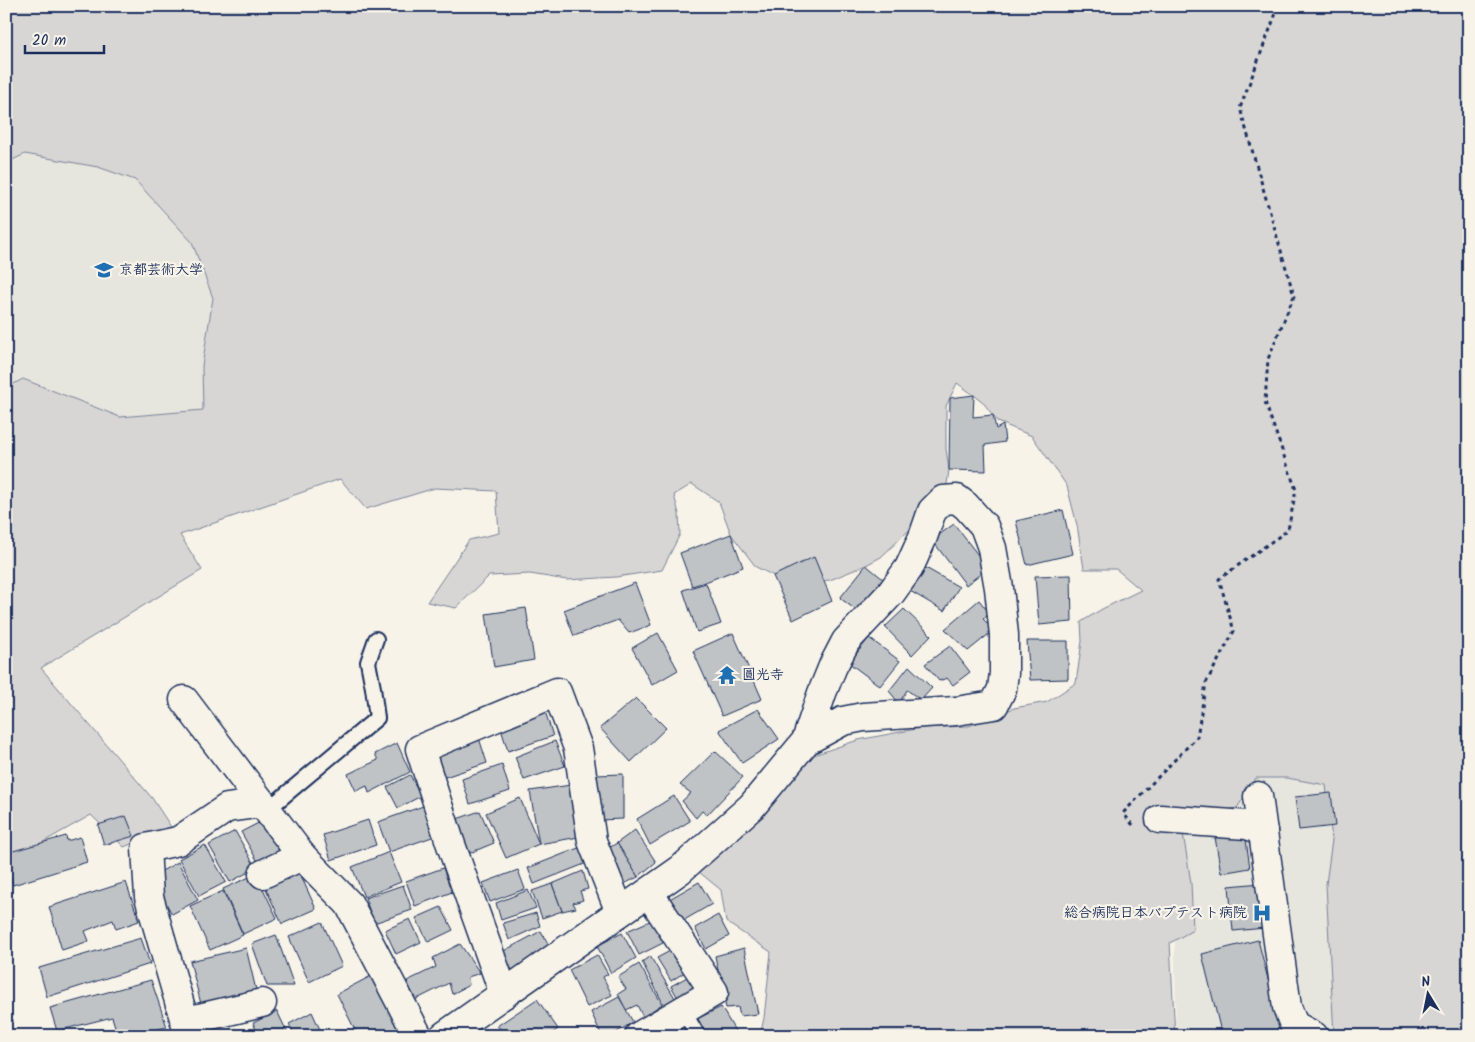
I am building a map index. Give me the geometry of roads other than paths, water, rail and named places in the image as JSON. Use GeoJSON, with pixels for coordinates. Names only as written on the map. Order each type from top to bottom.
{"type":"FeatureCollection","features":[{"type":"Feature","properties":{"kind":"street"},"geometry":{"type":"LineString","coordinates":[[444,1036],[680,870],[752,806],[806,741],[822,692],[846,641],[891,593],[909,568],[932,511],[943,500],[957,499],[984,526],[992,548],[1004,635],[1002,689],[994,705],[956,711],[862,717],[843,721],[806,741]]}},
{"type":"Feature","properties":{"kind":"street"},"geometry":{"type":"LineString","coordinates":[[504,994],[450,842],[420,748],[557,692],[578,748],[592,841],[620,912]]}},
{"type":"Feature","properties":{"kind":"street"},"geometry":{"type":"LineString","coordinates":[[184,700],[302,856],[349,904],[418,1036]]}},
{"type":"Feature","properties":{"kind":"street"},"geometry":{"type":"LineString","coordinates":[[1258,796],[1287,1007],[1294,1025],[1314,1036]]}},
{"type":"Feature","properties":{"kind":"street"},"geometry":{"type":"LineString","coordinates":[[262,1003],[187,1028],[149,897],[146,848],[178,840],[227,808],[264,806]]}},
{"type":"Feature","properties":{"kind":"street"},"geometry":{"type":"LineString","coordinates":[[1160,819],[1247,825],[1263,831]]}},
{"type":"Feature","properties":{"kind":"street"},"geometry":{"type":"LineString","coordinates":[[264,874],[302,856]]}},
{"type":"Feature","properties":{"kind":"street"},"geometry":{"type":"LineString","coordinates":[[639,1036],[714,992],[649,892]]}},
{"type":"Feature","properties":{"kind":"lane"},"geometry":{"type":"LineString","coordinates":[[264,806],[377,718],[368,662],[376,639]]}},
{"type":"Feature","properties":{"kind":"lane"},"geometry":{"type":"LineString","coordinates":[[683,1010],[698,1036]]}},
{"type":"Feature","properties":{"kind":"place","name":"京都芸術大学"},"geometry":{"type":"Point","coordinates":[104,270]}},
{"type":"Feature","properties":{"kind":"place","name":"圓光寺"},"geometry":{"type":"Point","coordinates":[727,675]}},
{"type":"Feature","properties":{"kind":"place","name":"総合病院日本バプテスト病院"},"geometry":{"type":"Point","coordinates":[1262,913]}}]}
